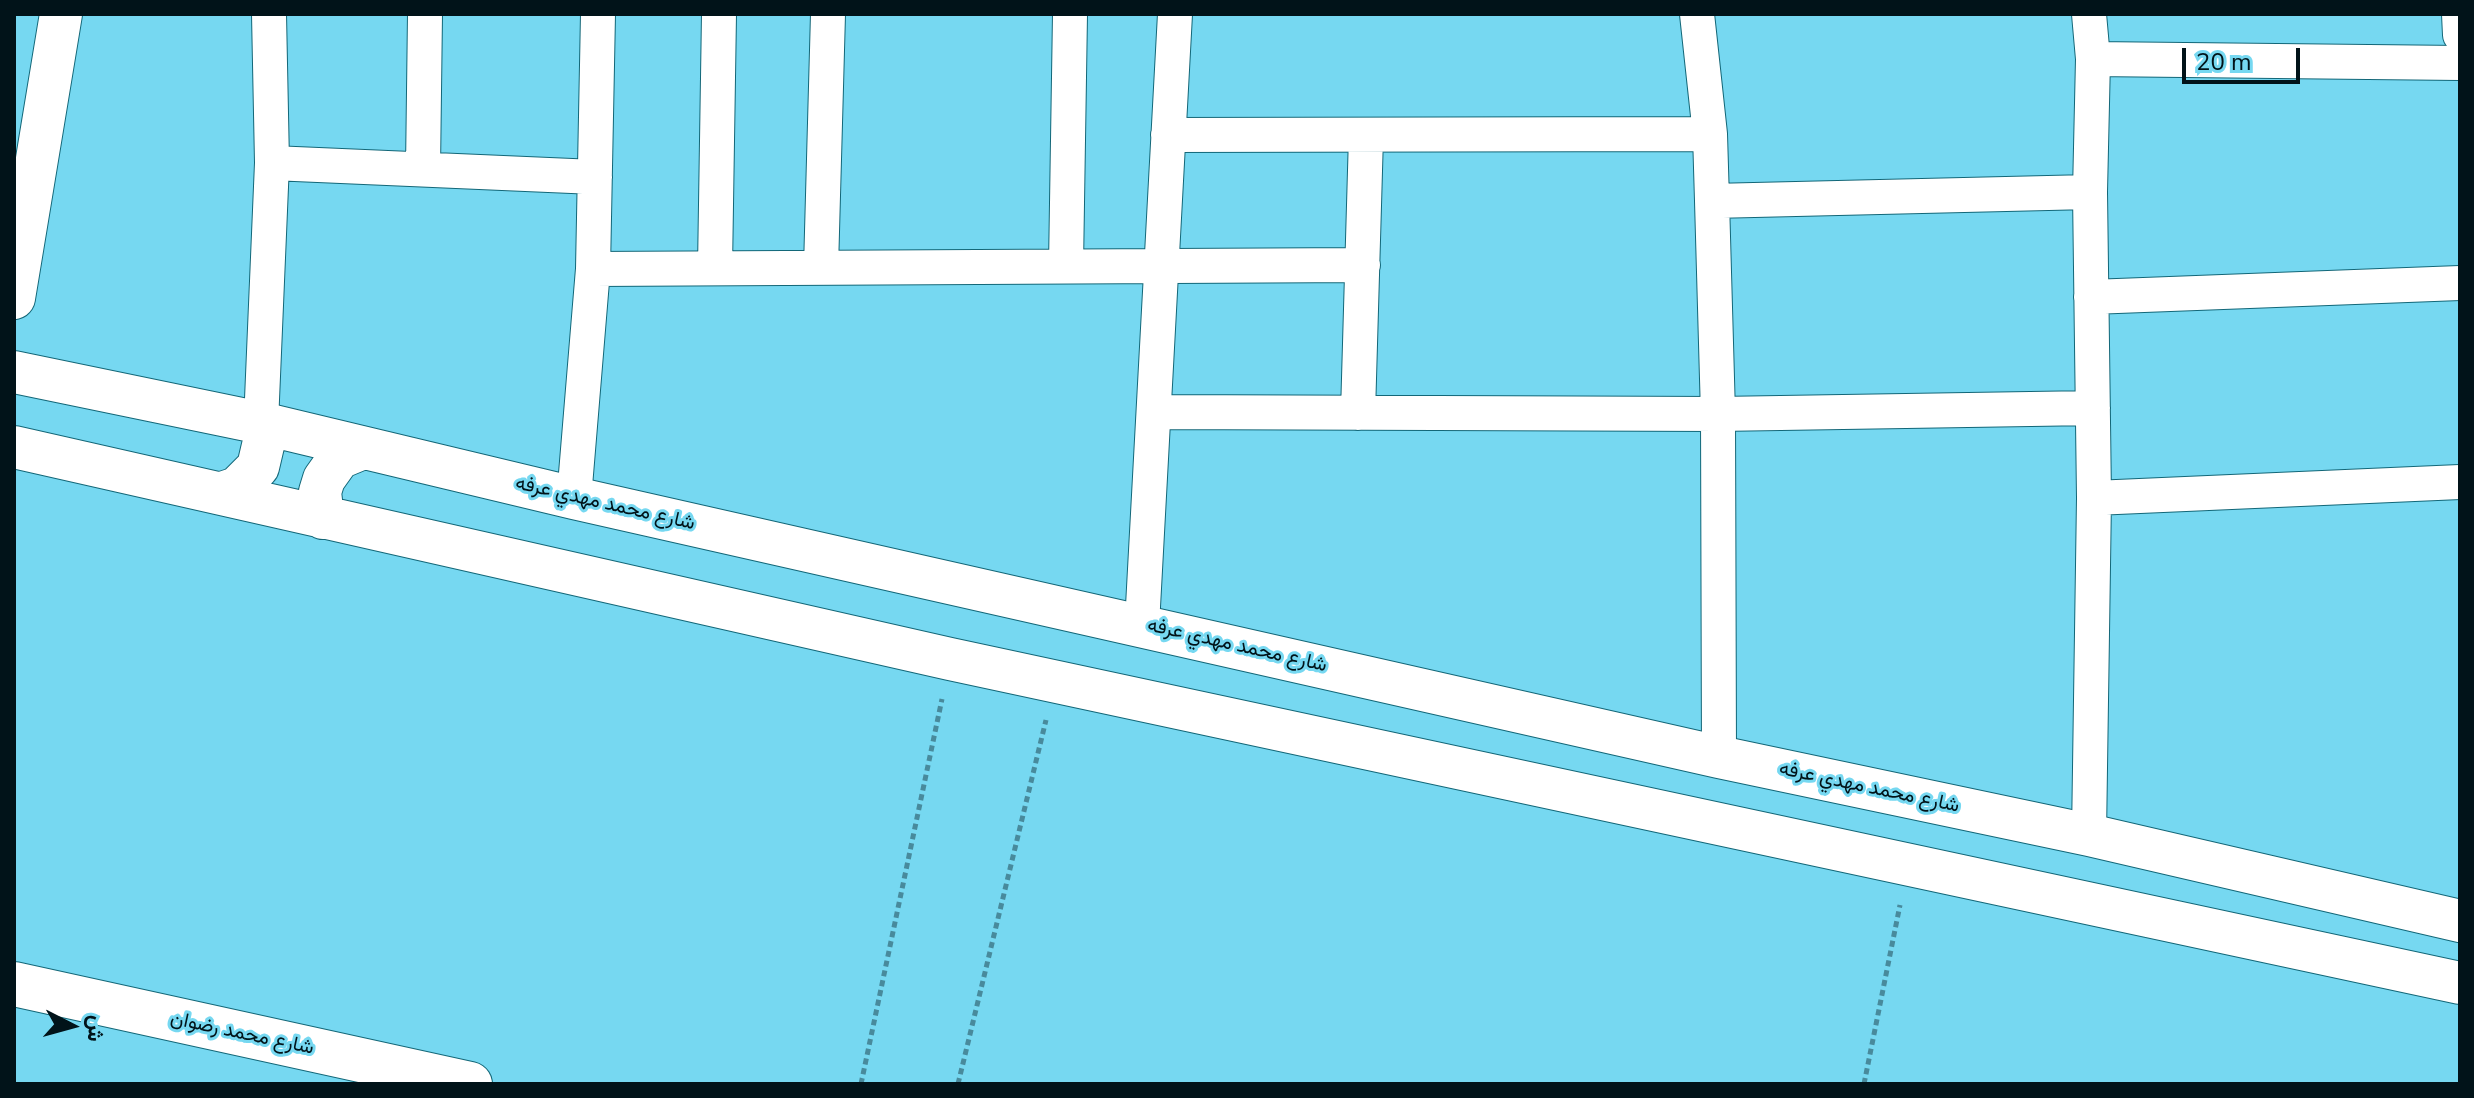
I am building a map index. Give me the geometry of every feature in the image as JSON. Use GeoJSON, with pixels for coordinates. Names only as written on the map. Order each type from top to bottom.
{"type":"FeatureCollection","features":[{"type":"Feature","properties":{"kind":"main road","name":"شارع محمد رضوان"},"geometry":{"type":"LineString","coordinates":[[14,984],[470,1084]]}},
{"type":"Feature","properties":{"kind":"street"},"geometry":{"type":"LineString","coordinates":[[14,298],[61,14]]}},
{"type":"Feature","properties":{"kind":"street"},"geometry":{"type":"LineString","coordinates":[[222,493],[237,488],[249,479],[258,467],[265,437],[261,423],[272,163],[269,14]]}},
{"type":"Feature","properties":{"kind":"street"},"geometry":{"type":"LineString","coordinates":[[423,169],[425,14]]}},
{"type":"Feature","properties":{"kind":"street"},"geometry":{"type":"LineString","coordinates":[[574,498],[593,269],[598,14]]}},
{"type":"Feature","properties":{"kind":"street"},"geometry":{"type":"LineString","coordinates":[[715,268],[719,14]]}},
{"type":"Feature","properties":{"kind":"street"},"geometry":{"type":"LineString","coordinates":[[821,268],[828,14]]}},
{"type":"Feature","properties":{"kind":"street"},"geometry":{"type":"LineString","coordinates":[[1066,266],[1070,14]]}},
{"type":"Feature","properties":{"kind":"street"},"geometry":{"type":"LineString","coordinates":[[1142,625],[1175,14]]}},
{"type":"Feature","properties":{"kind":"street"},"geometry":{"type":"LineString","coordinates":[[1697,14],[1710,134],[1712,201],[1718,414],[1719,757]]}},
{"type":"Feature","properties":{"kind":"street"},"geometry":{"type":"LineString","coordinates":[[2089,14],[2093,59],[2090,192],[2094,498],[2089,835]]}},
{"type":"Feature","properties":{"kind":"street"},"geometry":{"type":"LineString","coordinates":[[2459,14],[2460,35]]}},
{"type":"Feature","properties":{"kind":"street"},"geometry":{"type":"LineString","coordinates":[[2093,59],[2460,63]]}},
{"type":"Feature","properties":{"kind":"street"},"geometry":{"type":"LineString","coordinates":[[1168,135],[1710,134]]}},
{"type":"Feature","properties":{"kind":"street"},"geometry":{"type":"LineString","coordinates":[[1358,413],[1366,136]]}},
{"type":"Feature","properties":{"kind":"street"},"geometry":{"type":"LineString","coordinates":[[272,163],[595,177]]}},
{"type":"Feature","properties":{"kind":"street"},"geometry":{"type":"LineString","coordinates":[[1712,201],[2090,192]]}},
{"type":"Feature","properties":{"kind":"street"},"geometry":{"type":"LineString","coordinates":[[593,269],[1363,265]]}},
{"type":"Feature","properties":{"kind":"street"},"geometry":{"type":"LineString","coordinates":[[2091,297],[2460,283]]}},
{"type":"Feature","properties":{"kind":"street","name":"شارع محمد مهدي عرفه"},"geometry":{"type":"LineString","coordinates":[[14,372],[261,423],[574,498],[1719,757],[2089,835],[2460,921]]}},
{"type":"Feature","properties":{"kind":"street"},"geometry":{"type":"LineString","coordinates":[[1154,412],[1718,414],[2093,408]]}},
{"type":"Feature","properties":{"kind":"street"},"geometry":{"type":"LineString","coordinates":[[14,447],[950,659],[2460,983]]}},
{"type":"Feature","properties":{"kind":"street"},"geometry":{"type":"LineString","coordinates":[[323,518],[320,492],[330,468],[339,458],[363,448]]}},
{"type":"Feature","properties":{"kind":"street"},"geometry":{"type":"LineString","coordinates":[[2094,498],[2460,482]]}},
{"type":"Feature","properties":{"kind":"path"},"geometry":{"type":"LineString","coordinates":[[861,1084],[950,659]]}},
{"type":"Feature","properties":{"kind":"path"},"geometry":{"type":"LineString","coordinates":[[958,1084],[1055,681]]}},
{"type":"Feature","properties":{"kind":"path"},"geometry":{"type":"LineString","coordinates":[[1864,1084],[1908,865]]}}]}
